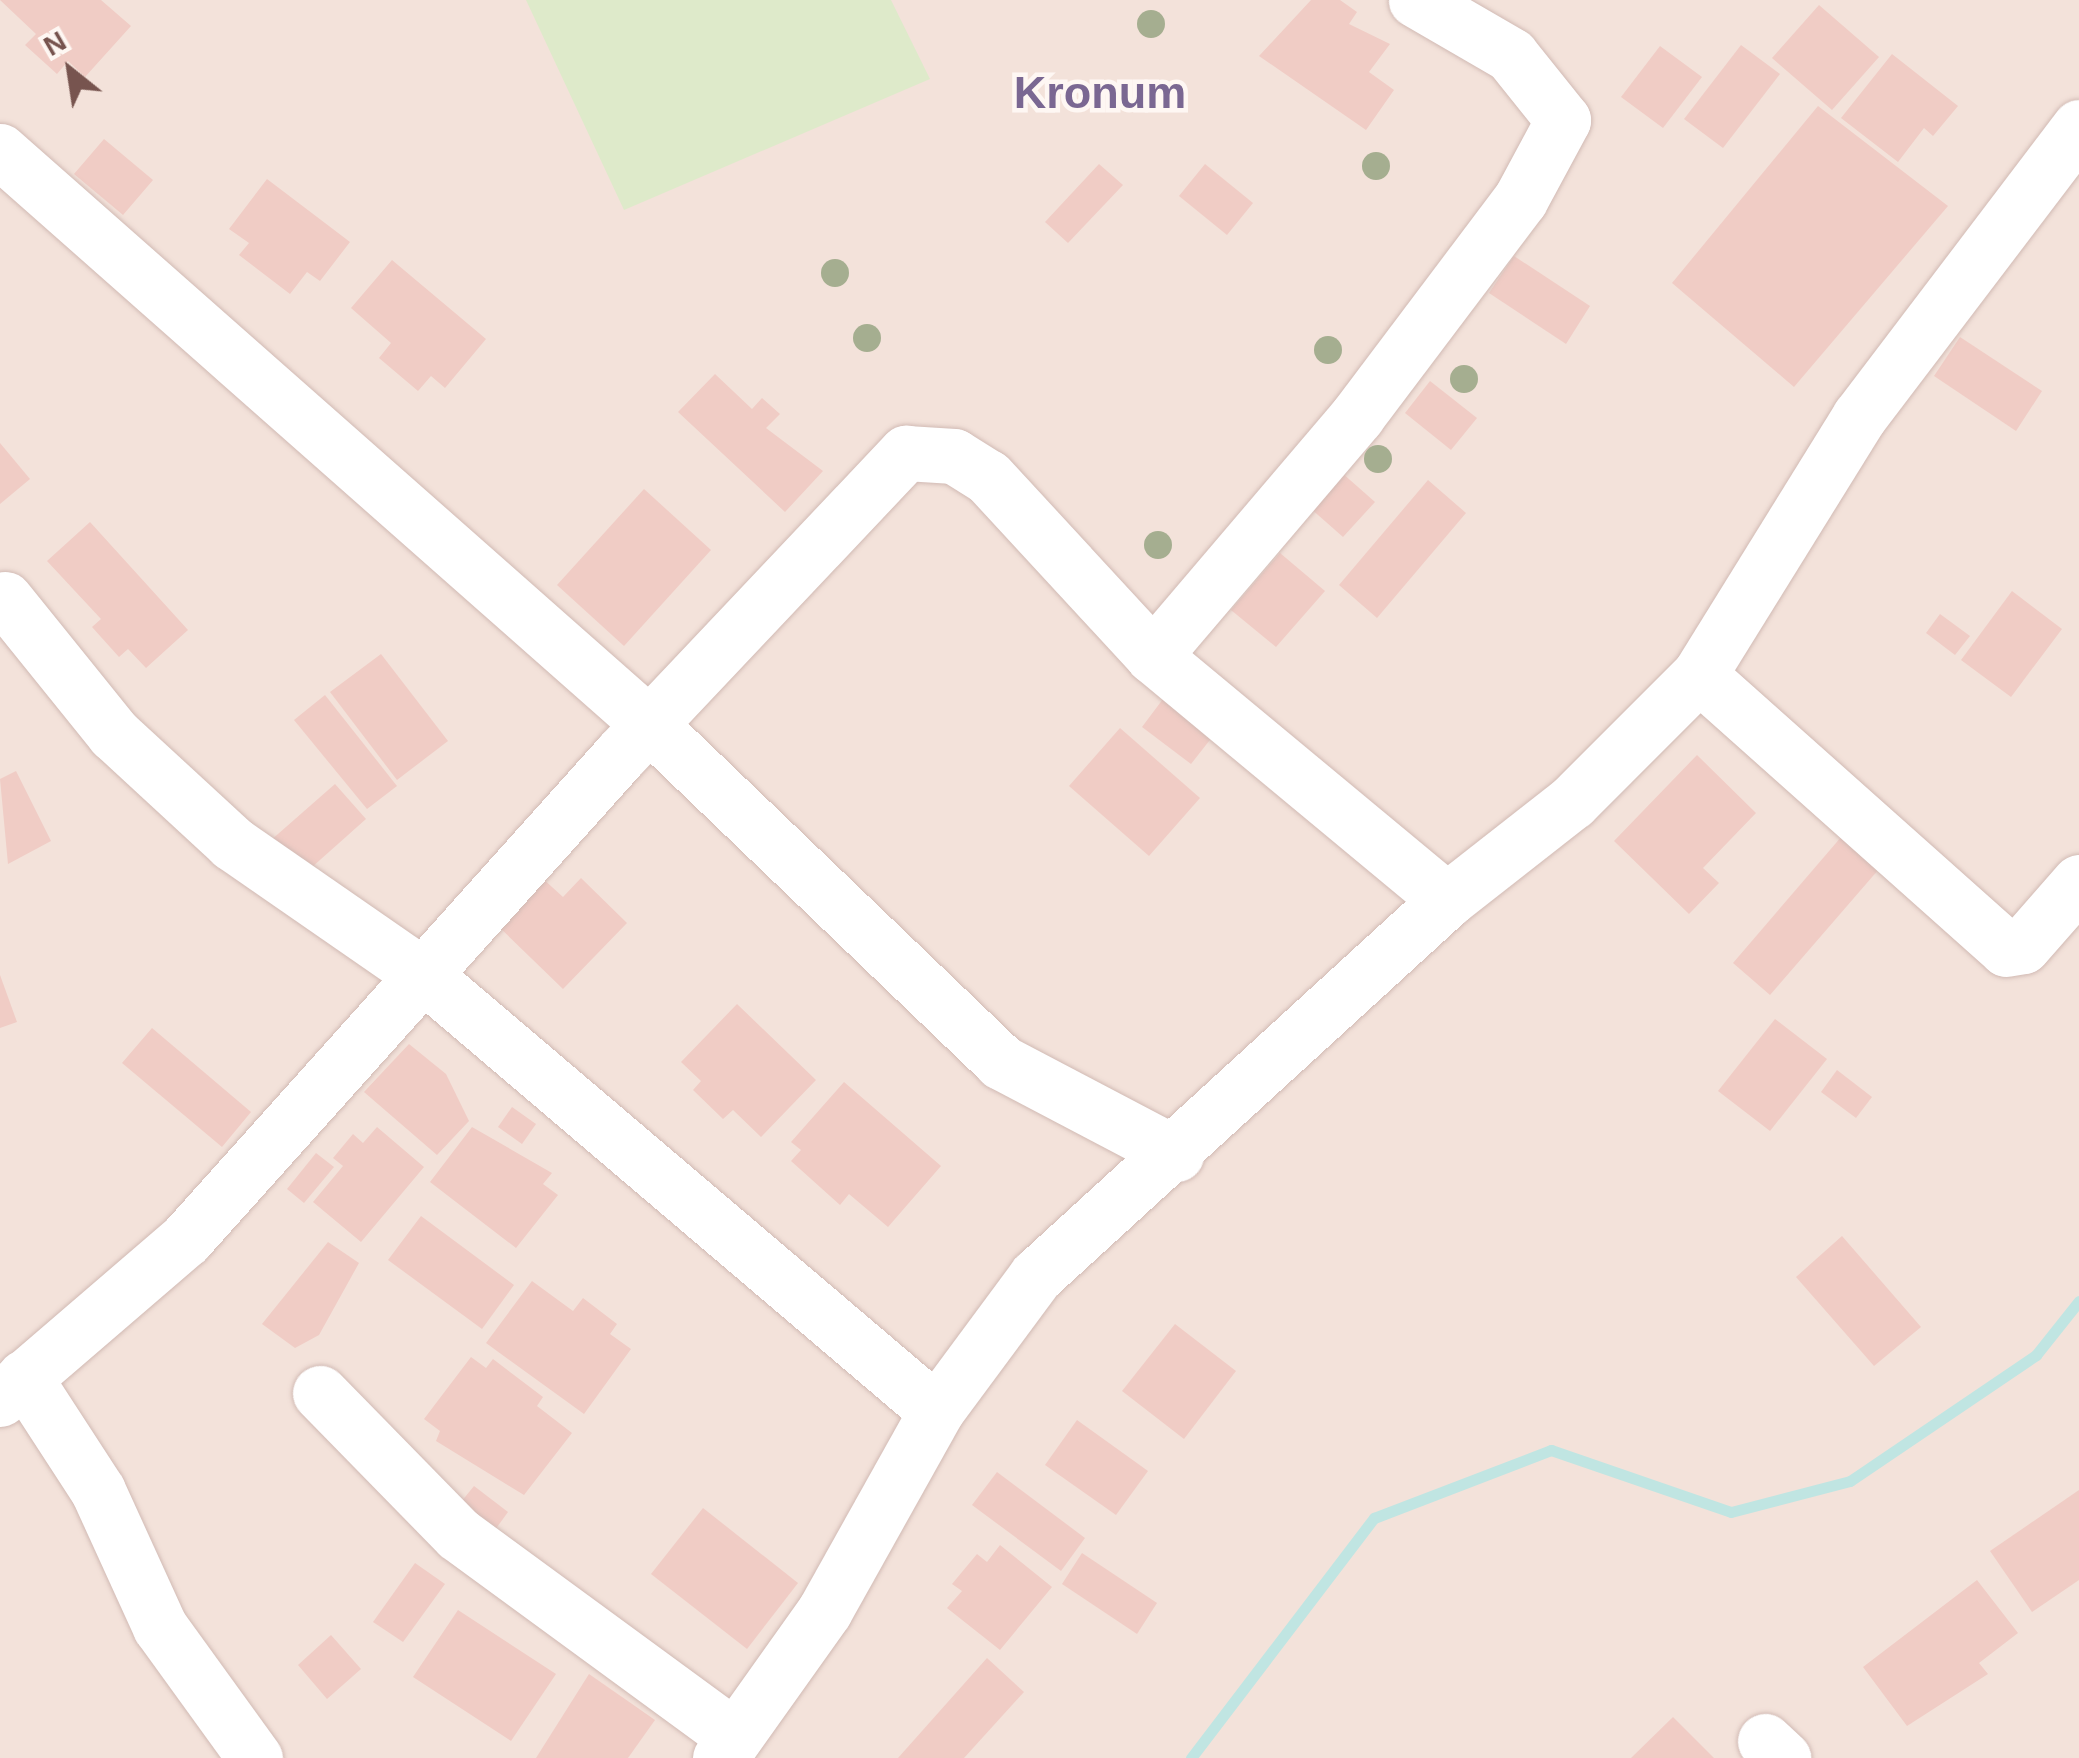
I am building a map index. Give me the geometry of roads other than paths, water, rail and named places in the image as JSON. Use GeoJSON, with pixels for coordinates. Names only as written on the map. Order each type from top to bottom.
{"type":"FeatureCollection","features":[{"type":"Feature","properties":{"kind":"street"},"geometry":{"type":"LineString","coordinates":[[1153,656],[1392,371],[1520,200],[1563,120],[1511,54],[1416,0]]}},
{"type":"Feature","properties":{"kind":"street"},"geometry":{"type":"LineString","coordinates":[[320,1393],[458,1534],[727,1748],[824,1610],[936,1411],[1036,1276],[1176,1154],[1446,900],[1572,802],[1699,675],[1860,418],[2079,126]]}},
{"type":"Feature","properties":{"kind":"street"},"geometry":{"type":"LineString","coordinates":[[0,151],[650,725],[1001,1062],[1176,1154]]}},
{"type":"Feature","properties":{"kind":"street"},"geometry":{"type":"LineString","coordinates":[[255,1758],[160,1627],[98,1491],[12,1388],[186,1240],[427,978],[650,725],[906,453],[954,456],[988,476],[1153,656],[1446,900]]}},
{"type":"Feature","properties":{"kind":"street"},"geometry":{"type":"LineString","coordinates":[[6,600],[114,734],[178,795],[427,978],[936,1411]]}},
{"type":"Feature","properties":{"kind":"street"},"geometry":{"type":"LineString","coordinates":[[1699,675],[2006,949],[2024,946],[2079,882]]}},
{"type":"Feature","properties":{"kind":"waterway"},"geometry":{"type":"LineString","coordinates":[[1191,1758],[1374,1518],[1551,1450],[1731,1512],[1850,1481],[2036,1355],[2079,1301]]}},
{"type":"Feature","properties":{"kind":"district","name":"Kronum"},"geometry":{"type":"Point","coordinates":[1100,93]}}]}
